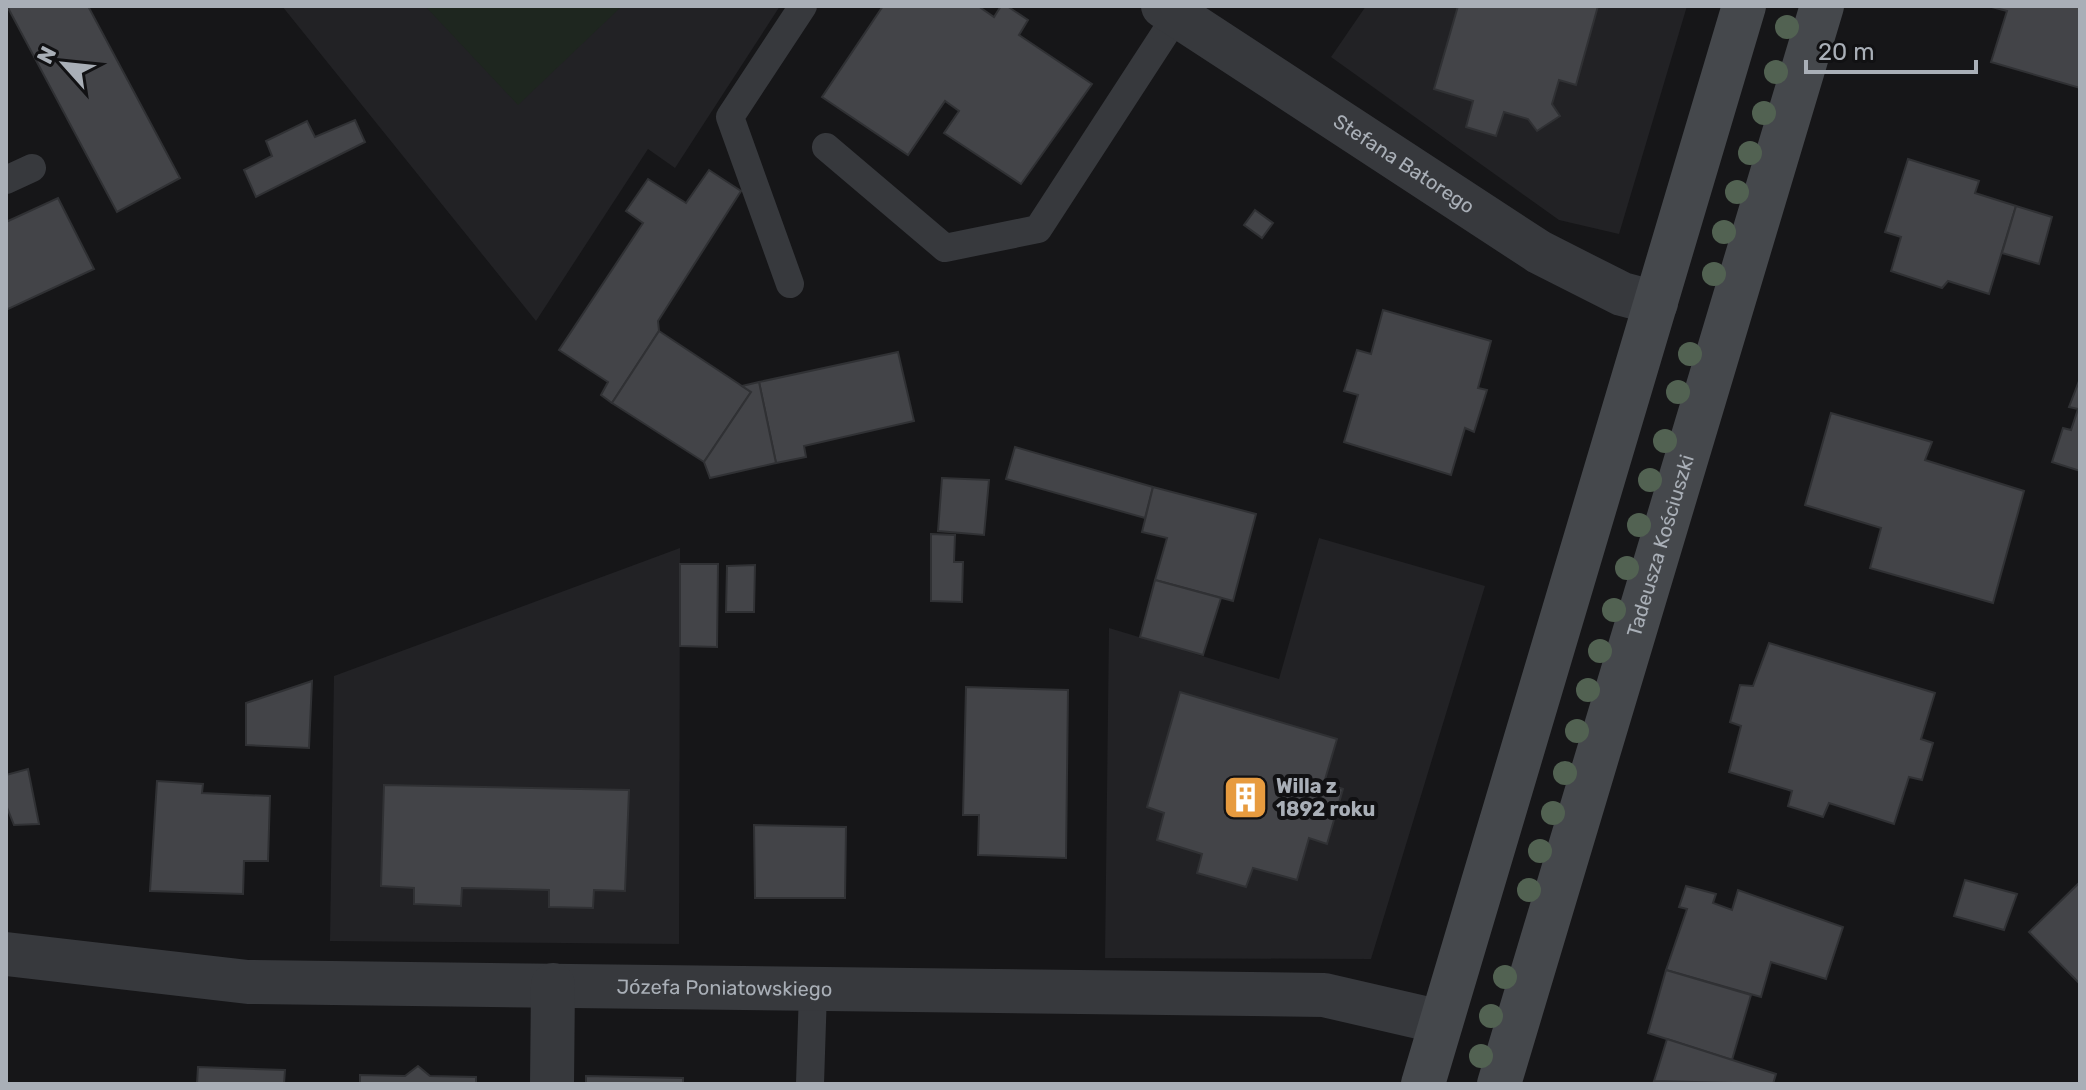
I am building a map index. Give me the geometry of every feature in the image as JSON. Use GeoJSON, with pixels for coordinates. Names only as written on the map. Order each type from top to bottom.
{"type":"FeatureCollection","features":[{"type":"Feature","properties":{"kind":"street"},"geometry":{"type":"LineString","coordinates":[[1423,1084],[1744,6]]}},
{"type":"Feature","properties":{"kind":"street","name":"Tadeusza Kościuszki"},"geometry":{"type":"LineString","coordinates":[[1499,1084],[1822,6]]}},
{"type":"Feature","properties":{"kind":"street","name":"Stefana Batorego"},"geometry":{"type":"LineString","coordinates":[[1170,11],[1539,252],[1622,294],[1656,303]]}},
{"type":"Feature","properties":{"kind":"street","name":"Józefa Poniatowskiego"},"geometry":{"type":"LineString","coordinates":[[6,954],[248,982],[1324,995],[1441,1022]]}},
{"type":"Feature","properties":{"kind":"street"},"geometry":{"type":"LineString","coordinates":[[552,1084],[553,985]]}},
{"type":"Feature","properties":{"kind":"lane"},"geometry":{"type":"LineString","coordinates":[[790,284],[730,117],[803,6]]}},
{"type":"Feature","properties":{"kind":"lane"},"geometry":{"type":"LineString","coordinates":[[826,147],[945,248],[1038,229],[1170,11]]}},
{"type":"Feature","properties":{"kind":"lane"},"geometry":{"type":"LineString","coordinates":[[6,180],[32,168]]}},
{"type":"Feature","properties":{"kind":"lane"},"geometry":{"type":"LineString","coordinates":[[810,1084],[813,991]]}},
{"type":"Feature","properties":{"kind":"shaded area"},"geometry":{"type":"Polygon","coordinates":[[[282,6],[780,6],[675,168],[648,149],[536,321],[282,6]]]}},
{"type":"Feature","properties":{"kind":"shaded area"},"geometry":{"type":"Polygon","coordinates":[[[425,6],[622,6],[518,105],[425,6]]]}},
{"type":"Feature","properties":{"kind":"shaded area"},"geometry":{"type":"Polygon","coordinates":[[[1366,6],[1687,6],[1619,234],[1559,220],[1331,57],[1366,6]]]}},
{"type":"Feature","properties":{"kind":"shaded area"},"geometry":{"type":"Polygon","coordinates":[[[1319,538],[1485,586],[1371,959],[1105,958],[1109,628],[1279,679],[1319,538]]]}},
{"type":"Feature","properties":{"kind":"shaded area"},"geometry":{"type":"Polygon","coordinates":[[[680,548],[679,944],[330,941],[334,676],[680,548]]]}},
{"type":"Feature","properties":{"kind":"building"},"geometry":{"type":"Polygon","coordinates":[[[7,6],[88,6],[180,178],[117,212],[7,6]]]}},
{"type":"Feature","properties":{"kind":"building"},"geometry":{"type":"Polygon","coordinates":[[[883,6],[978,6],[994,17],[1001,6],[1007,6],[1028,20],[1019,35],[1092,84],[1021,184],[944,133],[959,111],[945,101],[908,155],[822,97],[883,6]]]}},
{"type":"Feature","properties":{"kind":"building"},"geometry":{"type":"Polygon","coordinates":[[[1458,6],[1598,6],[1576,85],[1559,80],[1552,104],[1560,116],[1537,131],[1528,119],[1504,112],[1496,136],[1466,127],[1473,101],[1434,89],[1458,6]]]}},
{"type":"Feature","properties":{"kind":"building"},"geometry":{"type":"Polygon","coordinates":[[[1988,6],[2080,6],[2080,88],[1991,62],[2007,11],[1988,6]]]}},
{"type":"Feature","properties":{"kind":"building"},"geometry":{"type":"Polygon","coordinates":[[[355,120],[365,142],[256,197],[244,170],[272,156],[266,141],[307,121],[315,137],[355,120]]]}},
{"type":"Feature","properties":{"kind":"building"},"geometry":{"type":"Polygon","coordinates":[[[1908,159],[1979,181],[1975,193],[2016,206],[1989,294],[1948,281],[1942,288],[1891,271],[1901,237],[1885,232],[1908,159]]]}},
{"type":"Feature","properties":{"kind":"building"},"geometry":{"type":"Polygon","coordinates":[[[709,170],[741,191],[658,321],[659,331],[612,403],[601,395],[608,382],[559,350],[643,223],[626,211],[648,179],[686,203],[709,170]]]}},
{"type":"Feature","properties":{"kind":"building"},"geometry":{"type":"Polygon","coordinates":[[[58,198],[94,269],[6,310],[6,222],[58,198]]]}},
{"type":"Feature","properties":{"kind":"building"},"geometry":{"type":"Polygon","coordinates":[[[2016,206],[2052,217],[2039,264],[2002,253],[2016,206]]]}},
{"type":"Feature","properties":{"kind":"building"},"geometry":{"type":"Polygon","coordinates":[[[1255,210],[1273,223],[1262,238],[1244,225],[1255,210]]]}},
{"type":"Feature","properties":{"kind":"building"},"geometry":{"type":"Polygon","coordinates":[[[1383,310],[1491,341],[1478,388],[1487,390],[1474,432],[1465,428],[1451,475],[1344,442],[1358,395],[1344,391],[1357,350],[1371,354],[1383,310]]]}},
{"type":"Feature","properties":{"kind":"building"},"geometry":{"type":"Polygon","coordinates":[[[659,331],[751,392],[704,462],[612,403],[659,331]]]}},
{"type":"Feature","properties":{"kind":"building"},"geometry":{"type":"Polygon","coordinates":[[[898,352],[914,421],[804,446],[806,457],[776,463],[759,382],[898,352]]]}},
{"type":"Feature","properties":{"kind":"building"},"geometry":{"type":"Polygon","coordinates":[[[2079,381],[2080,471],[2052,462],[2063,428],[2071,430],[2078,409],[2069,407],[2079,381]]]}},
{"type":"Feature","properties":{"kind":"building"},"geometry":{"type":"Polygon","coordinates":[[[759,382],[776,463],[710,478],[704,462],[751,392],[742,386],[759,382]]]}},
{"type":"Feature","properties":{"kind":"building"},"geometry":{"type":"Polygon","coordinates":[[[1831,413],[1932,442],[1925,460],[2024,491],[1993,603],[1870,568],[1881,528],[1805,505],[1831,413]]]}},
{"type":"Feature","properties":{"kind":"building"},"geometry":{"type":"Polygon","coordinates":[[[1015,447],[1153,487],[1145,518],[1006,479],[1015,447]]]}},
{"type":"Feature","properties":{"kind":"building"},"geometry":{"type":"Polygon","coordinates":[[[942,478],[989,480],[984,535],[938,531],[942,478]]]}},
{"type":"Feature","properties":{"kind":"building"},"geometry":{"type":"Polygon","coordinates":[[[1153,487],[1256,514],[1233,601],[1155,580],[1167,538],[1142,532],[1153,487]]]}},
{"type":"Feature","properties":{"kind":"building"},"geometry":{"type":"Polygon","coordinates":[[[931,534],[955,535],[954,562],[963,562],[962,602],[931,601],[931,534]]]}},
{"type":"Feature","properties":{"kind":"building"},"geometry":{"type":"Polygon","coordinates":[[[680,564],[718,564],[717,647],[680,646],[680,564]]]}},
{"type":"Feature","properties":{"kind":"building"},"geometry":{"type":"Polygon","coordinates":[[[755,565],[754,612],[726,612],[727,566],[755,565]]]}},
{"type":"Feature","properties":{"kind":"building"},"geometry":{"type":"Polygon","coordinates":[[[1155,580],[1221,598],[1203,655],[1140,637],[1155,580]]]}},
{"type":"Feature","properties":{"kind":"building"},"geometry":{"type":"Polygon","coordinates":[[[1769,643],[1935,693],[1921,739],[1933,743],[1922,780],[1909,777],[1894,824],[1829,803],[1823,817],[1788,806],[1792,791],[1729,772],[1741,726],[1730,722],[1740,685],[1753,686],[1769,643]]]}},
{"type":"Feature","properties":{"kind":"building"},"geometry":{"type":"Polygon","coordinates":[[[312,681],[309,748],[246,745],[246,703],[312,681]]]}},
{"type":"Feature","properties":{"kind":"building"},"geometry":{"type":"Polygon","coordinates":[[[966,687],[1068,690],[1066,858],[978,855],[979,815],[963,815],[966,687]]]}},
{"type":"Feature","properties":{"kind":"building","name":"Willa z 1892 roku"},"geometry":{"type":"Polygon","coordinates":[[[1180,692],[1337,739],[1324,783],[1343,789],[1327,844],[1309,838],[1297,880],[1253,868],[1246,887],[1197,873],[1202,854],[1157,840],[1164,813],[1147,807],[1180,692]]]}},
{"type":"Feature","properties":{"kind":"building"},"geometry":{"type":"Polygon","coordinates":[[[28,769],[39,824],[14,825],[6,805],[6,775],[28,769]]]}},
{"type":"Feature","properties":{"kind":"building"},"geometry":{"type":"Polygon","coordinates":[[[157,781],[203,784],[202,793],[270,796],[268,861],[244,861],[243,894],[150,891],[157,781]]]}},
{"type":"Feature","properties":{"kind":"building"},"geometry":{"type":"Polygon","coordinates":[[[384,785],[629,790],[625,891],[594,890],[593,908],[549,907],[549,890],[462,888],[461,906],[414,904],[414,888],[381,886],[384,785]]]}},
{"type":"Feature","properties":{"kind":"building"},"geometry":{"type":"Polygon","coordinates":[[[754,825],[846,827],[845,898],[755,898],[754,825]]]}},
{"type":"Feature","properties":{"kind":"building"},"geometry":{"type":"Polygon","coordinates":[[[1965,880],[2017,894],[2004,930],[1954,916],[1965,880]]]}},
{"type":"Feature","properties":{"kind":"building"},"geometry":{"type":"Polygon","coordinates":[[[2080,882],[2080,984],[2029,932],[2080,882]]]}},
{"type":"Feature","properties":{"kind":"building"},"geometry":{"type":"Polygon","coordinates":[[[1686,886],[1716,894],[1713,903],[1732,910],[1738,890],[1843,927],[1826,979],[1771,962],[1761,997],[1666,970],[1687,909],[1679,907],[1686,886]]]}},
{"type":"Feature","properties":{"kind":"building"},"geometry":{"type":"Polygon","coordinates":[[[1666,970],[1751,995],[1732,1060],[1648,1033],[1666,970]]]}},
{"type":"Feature","properties":{"kind":"building"},"geometry":{"type":"Polygon","coordinates":[[[1667,1039],[1776,1074],[1773,1084],[1654,1081],[1667,1039]]]}},
{"type":"Feature","properties":{"kind":"building"},"geometry":{"type":"Polygon","coordinates":[[[418,1066],[430,1076],[476,1077],[476,1084],[360,1084],[360,1075],[405,1076],[418,1066]]]}},
{"type":"Feature","properties":{"kind":"building"},"geometry":{"type":"Polygon","coordinates":[[[198,1067],[285,1070],[284,1084],[197,1084],[198,1067]]]}},
{"type":"Feature","properties":{"kind":"building"},"geometry":{"type":"Polygon","coordinates":[[[586,1076],[683,1078],[683,1084],[586,1084],[586,1076]]]}},
{"type":"Feature","properties":{"kind":"place","name":"Willa z 1892 roku"},"geometry":{"type":"Point","coordinates":[1245,798]}}]}
